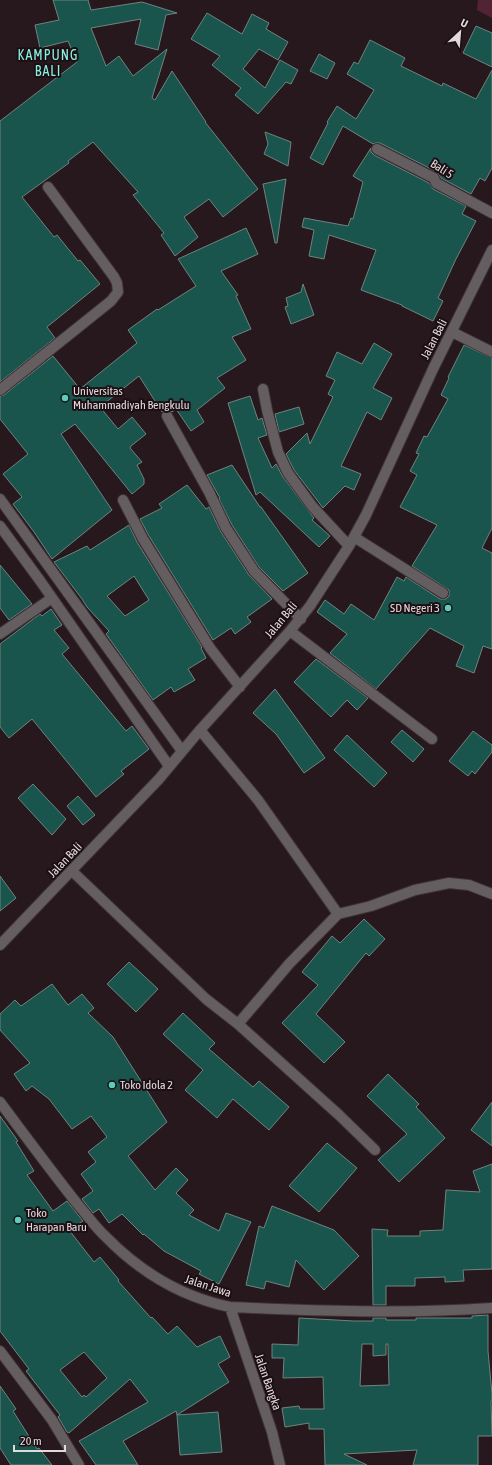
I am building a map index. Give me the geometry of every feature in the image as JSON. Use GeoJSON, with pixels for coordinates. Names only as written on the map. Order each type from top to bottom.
{"type":"FeatureCollection","features":[{"type":"Feature","properties":{"kind":"street","name":"Bali 5"},"geometry":{"type":"LineString","coordinates":[[377,149],[434,178],[436,183],[492,213]]}},
{"type":"Feature","properties":{"kind":"street"},"geometry":{"type":"LineString","coordinates":[[0,390],[111,301],[118,292],[117,283],[114,277],[48,187]]}},
{"type":"Feature","properties":{"kind":"street","name":"Jalan Bali"},"geometry":{"type":"LineString","coordinates":[[0,945],[159,779],[200,730],[301,619],[366,515],[492,250]]}},
{"type":"Feature","properties":{"kind":"street"},"geometry":{"type":"LineString","coordinates":[[452,332],[492,352]]}},
{"type":"Feature","properties":{"kind":"street"},"geometry":{"type":"LineString","coordinates":[[263,389],[266,410],[278,452],[288,473],[312,506],[351,541],[443,594]]}},
{"type":"Feature","properties":{"kind":"street"},"geometry":{"type":"LineString","coordinates":[[167,416],[209,492],[230,534],[254,571],[301,619]]}},
{"type":"Feature","properties":{"kind":"street"},"geometry":{"type":"LineString","coordinates":[[0,499],[182,751]]}},
{"type":"Feature","properties":{"kind":"street"},"geometry":{"type":"LineString","coordinates":[[123,500],[143,539],[210,648],[240,687]]}},
{"type":"Feature","properties":{"kind":"street"},"geometry":{"type":"LineString","coordinates":[[0,526],[169,766]]}},
{"type":"Feature","properties":{"kind":"street"},"geometry":{"type":"LineString","coordinates":[[0,634],[52,598]]}},
{"type":"Feature","properties":{"kind":"street"},"geometry":{"type":"LineString","coordinates":[[290,631],[432,739]]}},
{"type":"Feature","properties":{"kind":"street"},"geometry":{"type":"LineString","coordinates":[[200,730],[258,800],[338,914]]}},
{"type":"Feature","properties":{"kind":"street"},"geometry":{"type":"LineString","coordinates":[[72,871],[206,999],[238,1024],[339,1115],[375,1150]]}},
{"type":"Feature","properties":{"kind":"street"},"geometry":{"type":"LineString","coordinates":[[238,1024],[289,964],[338,914],[371,906],[415,890],[449,883],[469,885],[492,894]]}},
{"type":"Feature","properties":{"kind":"street","name":"Jalan Jawa"},"geometry":{"type":"LineString","coordinates":[[0,1102],[67,1191],[104,1236],[148,1273],[181,1292],[213,1304],[230,1307],[348,1312],[492,1308]]}},
{"type":"Feature","properties":{"kind":"street","name":"Jalan Bangka"},"geometry":{"type":"LineString","coordinates":[[230,1307],[272,1432],[280,1465]]}},
{"type":"Feature","properties":{"kind":"street"},"geometry":{"type":"LineString","coordinates":[[0,1351],[52,1420],[79,1465]]}},
{"type":"Feature","properties":{"kind":"shaded area"},"geometry":{"type":"Polygon","coordinates":[[[478,0],[492,0],[492,18],[477,10],[478,0]]]}},
{"type":"Feature","properties":{"kind":"building"},"geometry":{"type":"Polygon","coordinates":[[[53,0],[88,0],[91,10],[142,2],[177,13],[166,15],[158,50],[135,44],[141,19],[91,28],[106,66],[119,56],[133,76],[167,49],[152,98],[155,100],[172,71],[205,122],[258,189],[223,217],[209,199],[184,217],[198,237],[175,256],[161,235],[164,233],[133,195],[138,192],[93,142],[68,161],[69,163],[22,197],[54,237],[57,235],[78,261],[80,260],[100,284],[47,327],[55,338],[0,382],[0,121],[77,62],[68,41],[40,48],[35,25],[59,20],[53,0]]]}},
{"type":"Feature","properties":{"kind":"building"},"geometry":{"type":"Polygon","coordinates":[[[207,13],[242,34],[252,14],[269,23],[266,29],[288,42],[278,60],[259,49],[243,69],[265,88],[280,60],[298,70],[291,84],[286,82],[258,114],[235,95],[241,88],[212,65],[220,56],[191,39],[207,13]]]}},
{"type":"Feature","properties":{"kind":"building"},"geometry":{"type":"Polygon","coordinates":[[[476,26],[492,33],[492,67],[463,53],[476,26]]]}},
{"type":"Feature","properties":{"kind":"building"},"geometry":{"type":"Polygon","coordinates":[[[370,40],[405,58],[401,66],[442,86],[443,83],[476,99],[492,70],[492,168],[485,181],[480,178],[471,194],[441,178],[437,172],[380,143],[373,144],[343,126],[323,165],[310,158],[328,123],[327,122],[337,106],[356,119],[374,90],[347,74],[354,62],[358,64],[370,40]]]}},
{"type":"Feature","properties":{"kind":"building"},"geometry":{"type":"Polygon","coordinates":[[[319,54],[335,63],[327,79],[310,71],[319,54]]]}},
{"type":"Feature","properties":{"kind":"building"},"geometry":{"type":"Polygon","coordinates":[[[265,132],[291,142],[288,166],[264,154],[268,144],[265,132]]]}},
{"type":"Feature","properties":{"kind":"building"},"geometry":{"type":"Polygon","coordinates":[[[371,148],[371,152],[374,155],[429,183],[433,189],[466,206],[462,214],[476,221],[438,298],[443,301],[433,321],[402,305],[361,290],[376,250],[329,235],[324,259],[309,256],[314,230],[302,227],[304,218],[348,226],[351,218],[353,219],[363,182],[353,176],[371,148]]]}},
{"type":"Feature","properties":{"kind":"building"},"geometry":{"type":"Polygon","coordinates":[[[286,179],[277,243],[275,243],[263,184],[286,179]]]}},
{"type":"Feature","properties":{"kind":"building"},"geometry":{"type":"Polygon","coordinates":[[[246,228],[258,254],[221,271],[238,295],[236,296],[251,329],[232,337],[246,360],[217,378],[225,388],[197,410],[204,422],[191,431],[176,409],[172,412],[168,410],[162,412],[139,376],[100,407],[118,429],[132,417],[146,434],[130,448],[142,462],[137,465],[144,479],[144,484],[132,494],[75,424],[61,434],[112,510],[52,559],[13,504],[22,497],[3,474],[28,454],[0,419],[0,396],[4,395],[53,356],[80,389],[137,343],[128,330],[157,309],[158,310],[196,286],[178,259],[246,228]]]}},
{"type":"Feature","properties":{"kind":"building"},"geometry":{"type":"Polygon","coordinates":[[[303,284],[314,315],[291,324],[285,307],[288,306],[286,298],[301,292],[303,284]]]}},
{"type":"Feature","properties":{"kind":"building"},"geometry":{"type":"Polygon","coordinates":[[[374,343],[392,354],[373,388],[392,398],[381,420],[367,412],[341,466],[361,474],[354,490],[345,486],[323,508],[294,470],[286,454],[307,433],[310,444],[333,397],[328,394],[335,380],[326,376],[337,352],[362,364],[374,343]]]}},
{"type":"Feature","properties":{"kind":"building"},"geometry":{"type":"Polygon","coordinates":[[[464,345],[492,358],[492,528],[482,548],[492,553],[492,649],[483,646],[474,673],[456,666],[464,646],[430,628],[376,689],[330,653],[347,634],[317,612],[325,600],[344,614],[351,604],[374,620],[397,577],[404,581],[406,577],[440,599],[446,599],[449,596],[449,590],[412,566],[437,525],[400,507],[417,475],[410,471],[419,454],[416,453],[424,436],[427,437],[448,399],[441,395],[464,345]]]}},
{"type":"Feature","properties":{"kind":"building"},"geometry":{"type":"Polygon","coordinates":[[[250,396],[258,420],[262,418],[267,435],[258,438],[272,468],[276,464],[283,477],[314,518],[312,520],[330,536],[319,547],[260,492],[256,495],[228,403],[250,396]]]}},
{"type":"Feature","properties":{"kind":"building"},"geometry":{"type":"Polygon","coordinates":[[[299,407],[304,424],[279,432],[275,414],[299,407]]]}},
{"type":"Feature","properties":{"kind":"building"},"geometry":{"type":"Polygon","coordinates":[[[232,465],[260,507],[308,573],[283,591],[259,567],[232,525],[219,499],[220,498],[207,475],[232,465]]]}},
{"type":"Feature","properties":{"kind":"building"},"geometry":{"type":"Polygon","coordinates":[[[187,485],[206,509],[209,507],[221,532],[249,575],[272,599],[247,617],[251,622],[235,634],[231,628],[213,640],[140,519],[162,508],[159,504],[187,485]]]}},
{"type":"Feature","properties":{"kind":"building"},"geometry":{"type":"Polygon","coordinates":[[[129,525],[137,542],[202,647],[201,648],[206,658],[188,669],[195,680],[174,692],[171,687],[153,700],[106,634],[109,631],[87,607],[54,562],[87,546],[90,550],[129,525]],[[134,576],[107,596],[125,616],[149,600],[134,576]]]}},
{"type":"Feature","properties":{"kind":"building"},"geometry":{"type":"Polygon","coordinates":[[[0,565],[32,604],[9,620],[0,608],[0,565]]]}},
{"type":"Feature","properties":{"kind":"building"},"geometry":{"type":"Polygon","coordinates":[[[51,609],[62,625],[54,630],[69,648],[62,654],[126,731],[132,726],[149,749],[121,771],[124,774],[96,797],[32,719],[9,738],[0,727],[0,644],[40,614],[42,616],[51,609]]]}},
{"type":"Feature","properties":{"kind":"building"},"geometry":{"type":"Polygon","coordinates":[[[316,659],[368,698],[357,710],[347,700],[331,717],[294,682],[316,659]]]}},
{"type":"Feature","properties":{"kind":"building"},"geometry":{"type":"Polygon","coordinates":[[[275,689],[325,758],[304,773],[276,734],[253,713],[275,689]]]}},
{"type":"Feature","properties":{"kind":"building"},"geometry":{"type":"Polygon","coordinates":[[[402,730],[424,749],[413,762],[391,742],[402,730]]]}},
{"type":"Feature","properties":{"kind":"building"},"geometry":{"type":"Polygon","coordinates":[[[473,731],[492,745],[492,752],[475,774],[472,771],[468,776],[449,761],[473,731]]]}},
{"type":"Feature","properties":{"kind":"building"},"geometry":{"type":"Polygon","coordinates":[[[347,735],[387,773],[374,787],[334,750],[347,735]]]}},
{"type":"Feature","properties":{"kind":"building"},"geometry":{"type":"Polygon","coordinates":[[[33,784],[66,819],[52,835],[18,798],[33,784]]]}},
{"type":"Feature","properties":{"kind":"building"},"geometry":{"type":"Polygon","coordinates":[[[78,796],[95,815],[83,825],[67,806],[78,796]]]}},
{"type":"Feature","properties":{"kind":"building"},"geometry":{"type":"Polygon","coordinates":[[[0,876],[16,898],[0,911],[0,876]]]}},
{"type":"Feature","properties":{"kind":"building"},"geometry":{"type":"Polygon","coordinates":[[[364,919],[385,939],[369,956],[366,953],[316,1014],[345,1042],[324,1063],[282,1023],[318,985],[302,972],[332,936],[340,943],[364,919]]]}},
{"type":"Feature","properties":{"kind":"building"},"geometry":{"type":"Polygon","coordinates":[[[129,962],[158,989],[136,1012],[107,984],[129,962]]]}},
{"type":"Feature","properties":{"kind":"building"},"geometry":{"type":"Polygon","coordinates":[[[52,984],[68,1005],[82,994],[94,1008],[88,1013],[113,1037],[167,1122],[128,1156],[155,1190],[176,1168],[188,1180],[176,1193],[194,1210],[189,1215],[219,1231],[226,1213],[251,1222],[219,1284],[199,1274],[201,1271],[164,1251],[144,1234],[143,1235],[122,1214],[109,1223],[99,1209],[93,1213],[82,1199],[93,1191],[81,1174],[96,1162],[88,1152],[107,1137],[91,1116],[72,1129],[49,1099],[32,1086],[26,1091],[14,1074],[30,1063],[0,1030],[0,1014],[15,1000],[21,1006],[52,984]]]}},
{"type":"Feature","properties":{"kind":"building"},"geometry":{"type":"Polygon","coordinates":[[[183,1013],[215,1043],[209,1049],[253,1087],[259,1081],[289,1107],[269,1130],[233,1099],[217,1118],[185,1090],[203,1070],[163,1034],[183,1013]]]}},
{"type":"Feature","properties":{"kind":"building"},"geometry":{"type":"Polygon","coordinates":[[[388,1074],[419,1104],[416,1107],[445,1138],[399,1182],[378,1160],[407,1134],[367,1096],[388,1074]]]}},
{"type":"Feature","properties":{"kind":"building"},"geometry":{"type":"Polygon","coordinates":[[[492,1102],[492,1146],[471,1130],[492,1102]]]}},
{"type":"Feature","properties":{"kind":"building"},"geometry":{"type":"Polygon","coordinates":[[[0,1116],[18,1141],[16,1142],[34,1171],[27,1175],[53,1211],[67,1201],[83,1221],[69,1230],[94,1262],[100,1257],[119,1280],[118,1281],[151,1318],[152,1317],[168,1334],[177,1326],[197,1347],[220,1336],[230,1357],[218,1364],[229,1382],[177,1415],[176,1411],[123,1441],[138,1465],[96,1465],[79,1441],[148,1402],[130,1379],[69,1433],[58,1417],[60,1415],[26,1371],[29,1369],[0,1331],[0,1116]],[[84,1352],[60,1370],[82,1397],[84,1395],[86,1397],[107,1378],[84,1352]]]}},
{"type":"Feature","properties":{"kind":"building"},"geometry":{"type":"Polygon","coordinates":[[[327,1143],[357,1168],[319,1212],[289,1186],[327,1143]]]}},
{"type":"Feature","properties":{"kind":"building"},"geometry":{"type":"Polygon","coordinates":[[[492,1164],[492,1269],[463,1270],[464,1281],[445,1282],[445,1277],[415,1278],[415,1286],[386,1286],[386,1305],[373,1305],[372,1229],[388,1230],[387,1236],[420,1236],[420,1231],[443,1230],[446,1190],[480,1192],[473,1171],[492,1164]]]}},
{"type":"Feature","properties":{"kind":"building"},"geometry":{"type":"Polygon","coordinates":[[[272,1206],[334,1230],[359,1256],[324,1290],[296,1260],[289,1287],[266,1281],[264,1289],[246,1285],[259,1226],[264,1228],[272,1206]]]}},
{"type":"Feature","properties":{"kind":"building"},"geometry":{"type":"Polygon","coordinates":[[[488,1315],[488,1351],[492,1394],[492,1436],[478,1436],[478,1465],[413,1465],[417,1450],[344,1454],[367,1465],[325,1465],[324,1429],[309,1429],[309,1423],[285,1427],[282,1408],[299,1406],[300,1409],[324,1409],[323,1377],[283,1378],[284,1358],[272,1358],[272,1344],[298,1345],[299,1318],[373,1321],[373,1318],[386,1318],[386,1320],[416,1320],[416,1318],[472,1318],[472,1316],[488,1315]],[[362,1344],[360,1386],[389,1385],[388,1344],[386,1344],[386,1355],[373,1356],[373,1344],[362,1344]]]}},
{"type":"Feature","properties":{"kind":"building"},"geometry":{"type":"Polygon","coordinates":[[[0,1386],[16,1409],[13,1411],[37,1449],[39,1448],[52,1465],[11,1465],[0,1448],[0,1386]]]}},
{"type":"Feature","properties":{"kind":"building"},"geometry":{"type":"Polygon","coordinates":[[[218,1412],[222,1452],[180,1455],[177,1415],[218,1412]]]}},
{"type":"Feature","properties":{"kind":"place","name":"Universitas Muhammadiyah Bengkulu"},"geometry":{"type":"Point","coordinates":[65,398]}},
{"type":"Feature","properties":{"kind":"place","name":"SD Negeri 3"},"geometry":{"type":"Point","coordinates":[448,608]}},
{"type":"Feature","properties":{"kind":"place","name":"Toko Idola 2"},"geometry":{"type":"Point","coordinates":[112,1085]}},
{"type":"Feature","properties":{"kind":"place","name":"Toko Harapan Baru"},"geometry":{"type":"Point","coordinates":[18,1220]}},
{"type":"Feature","properties":{"kind":"district","name":"KAMPUNG BALI"},"geometry":{"type":"Point","coordinates":[48,64]}}]}
